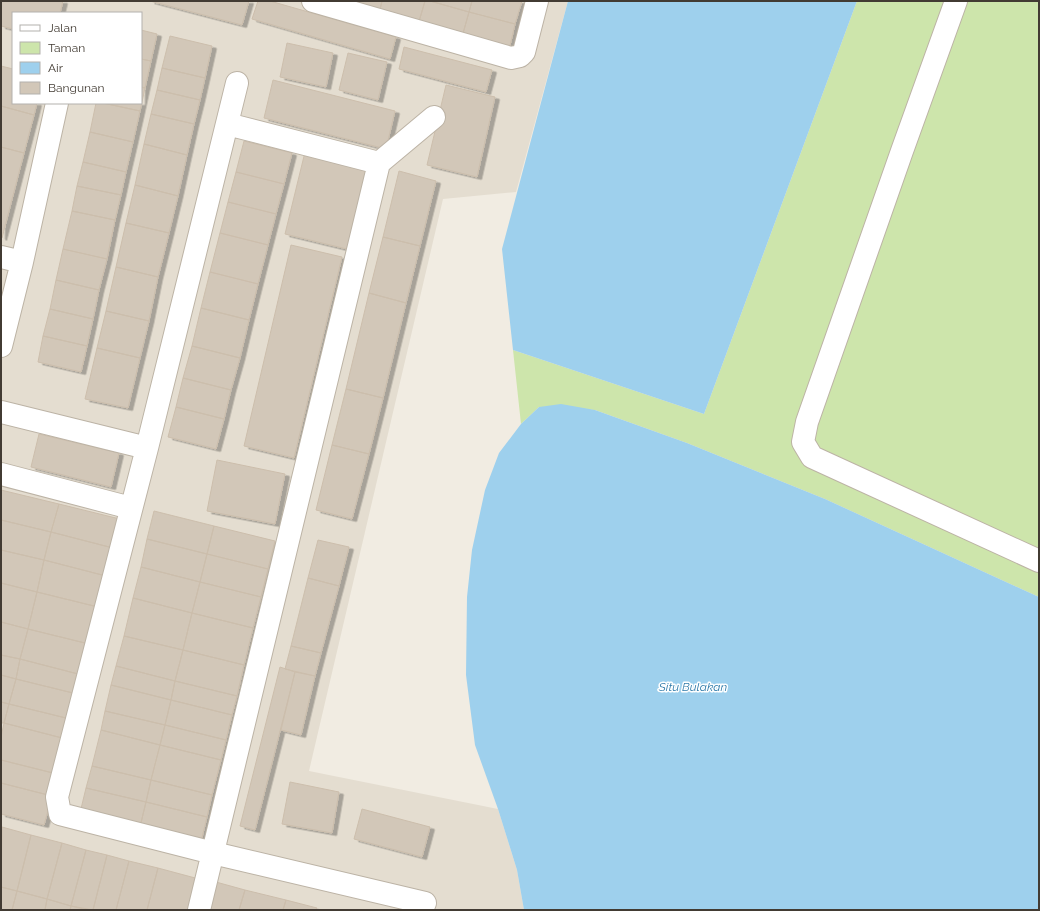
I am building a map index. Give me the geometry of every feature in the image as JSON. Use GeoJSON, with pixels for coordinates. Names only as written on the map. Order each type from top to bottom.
{"type":"FeatureCollection","features":[{"type":"Feature","properties":{"kind":"street"},"geometry":{"type":"LineString","coordinates":[[313,1],[511,58],[520,56],[524,52],[537,1]]}},
{"type":"Feature","properties":{"kind":"street"},"geometry":{"type":"LineString","coordinates":[[956,1],[807,422],[803,442],[812,457],[1039,561]]}},
{"type":"Feature","properties":{"kind":"street"},"geometry":{"type":"LineString","coordinates":[[237,83],[147,448],[58,797],[60,814],[213,853],[425,902]]}},
{"type":"Feature","properties":{"kind":"street"},"geometry":{"type":"LineString","coordinates":[[1,346],[22,262],[57,104]]}},
{"type":"Feature","properties":{"kind":"street"},"geometry":{"type":"LineString","coordinates":[[199,910],[379,163],[434,117]]}},
{"type":"Feature","properties":{"kind":"street"},"geometry":{"type":"LineString","coordinates":[[227,124],[379,163]]}},
{"type":"Feature","properties":{"kind":"street"},"geometry":{"type":"LineString","coordinates":[[1,257],[22,262]]}},
{"type":"Feature","properties":{"kind":"street"},"geometry":{"type":"LineString","coordinates":[[1,412],[147,448]]}},
{"type":"Feature","properties":{"kind":"street"},"geometry":{"type":"LineString","coordinates":[[1,474],[131,508]]}},
{"type":"Feature","properties":{"kind":"shaded area"},"geometry":{"type":"Polygon","coordinates":[[[1,1],[568,1],[516,192],[443,199],[309,771],[498,809],[517,870],[524,910],[1,910],[1,1]]]}},
{"type":"Feature","properties":{"kind":"green space"},"geometry":{"type":"Polygon","coordinates":[[[857,1],[1039,1],[1039,597],[825,499],[687,443],[595,410],[539,407],[521,424],[513,350],[704,414],[857,1]]]}},
{"type":"Feature","properties":{"kind":"water"},"geometry":{"type":"Polygon","coordinates":[[[568,1],[857,1],[704,414],[513,350],[502,249],[568,1]]]}},
{"type":"Feature","properties":{"kind":"water","name":"Situ Bulakan"},"geometry":{"type":"Polygon","coordinates":[[[561,404],[595,410],[687,443],[825,499],[1039,597],[1039,910],[524,910],[517,870],[498,809],[475,745],[466,675],[467,597],[472,550],[485,490],[499,453],[521,424],[539,407],[561,404]]]}},
{"type":"Feature","properties":{"kind":"building"},"geometry":{"type":"Polygon","coordinates":[[[1,1],[63,1],[60,12],[12,12],[12,29],[1,26],[1,1]]]}},
{"type":"Feature","properties":{"kind":"building"},"geometry":{"type":"Polygon","coordinates":[[[150,1],[249,1],[242,25],[150,1]]]}},
{"type":"Feature","properties":{"kind":"building"},"geometry":{"type":"Polygon","coordinates":[[[258,1],[270,1],[396,37],[390,59],[252,19],[258,1]]]}},
{"type":"Feature","properties":{"kind":"building"},"geometry":{"type":"Polygon","coordinates":[[[345,1],[382,1],[379,14],[345,1]]]}},
{"type":"Feature","properties":{"kind":"building"},"geometry":{"type":"Polygon","coordinates":[[[382,1],[425,1],[418,25],[379,14],[382,1]]]}},
{"type":"Feature","properties":{"kind":"building"},"geometry":{"type":"Polygon","coordinates":[[[425,1],[430,1],[469,12],[462,37],[418,25],[425,1]]]}},
{"type":"Feature","properties":{"kind":"building"},"geometry":{"type":"Polygon","coordinates":[[[430,1],[472,1],[469,12],[430,1]]]}},
{"type":"Feature","properties":{"kind":"building"},"geometry":{"type":"Polygon","coordinates":[[[472,1],[522,1],[515,24],[469,12],[472,1]]]}},
{"type":"Feature","properties":{"kind":"building"},"geometry":{"type":"Polygon","coordinates":[[[469,12],[515,24],[509,50],[462,37],[469,12]]]}},
{"type":"Feature","properties":{"kind":"building"},"geometry":{"type":"Polygon","coordinates":[[[142,30],[157,34],[151,61],[142,59],[142,30]]]}},
{"type":"Feature","properties":{"kind":"building"},"geometry":{"type":"Polygon","coordinates":[[[170,36],[212,46],[205,78],[162,68],[170,36]]]}},
{"type":"Feature","properties":{"kind":"building"},"geometry":{"type":"Polygon","coordinates":[[[287,43],[333,53],[326,87],[280,77],[287,43]]]}},
{"type":"Feature","properties":{"kind":"building"},"geometry":{"type":"Polygon","coordinates":[[[404,47],[492,70],[486,92],[399,69],[404,47]]]}},
{"type":"Feature","properties":{"kind":"building"},"geometry":{"type":"Polygon","coordinates":[[[348,53],[387,62],[378,100],[339,90],[348,53]]]}},
{"type":"Feature","properties":{"kind":"building"},"geometry":{"type":"Polygon","coordinates":[[[142,59],[151,61],[145,88],[142,87],[142,59]]]}},
{"type":"Feature","properties":{"kind":"building"},"geometry":{"type":"Polygon","coordinates":[[[1,66],[12,69],[12,104],[37,104],[34,115],[1,106],[1,66]]]}},
{"type":"Feature","properties":{"kind":"building"},"geometry":{"type":"Polygon","coordinates":[[[162,68],[205,78],[200,100],[157,90],[162,68]]]}},
{"type":"Feature","properties":{"kind":"building"},"geometry":{"type":"Polygon","coordinates":[[[273,80],[395,111],[386,149],[264,118],[273,80]]]}},
{"type":"Feature","properties":{"kind":"building"},"geometry":{"type":"Polygon","coordinates":[[[446,85],[495,97],[477,177],[427,165],[446,85]]]}},
{"type":"Feature","properties":{"kind":"building"},"geometry":{"type":"Polygon","coordinates":[[[142,87],[145,88],[142,102],[142,87]]]}},
{"type":"Feature","properties":{"kind":"building"},"geometry":{"type":"Polygon","coordinates":[[[157,90],[200,100],[194,124],[151,114],[157,90]]]}},
{"type":"Feature","properties":{"kind":"building"},"geometry":{"type":"Polygon","coordinates":[[[96,104],[108,104],[140,111],[133,142],[90,132],[96,104]]]}},
{"type":"Feature","properties":{"kind":"building"},"geometry":{"type":"Polygon","coordinates":[[[108,104],[142,104],[140,111],[108,104]]]}},
{"type":"Feature","properties":{"kind":"building"},"geometry":{"type":"Polygon","coordinates":[[[1,106],[34,115],[24,153],[1,147],[1,106]]]}},
{"type":"Feature","properties":{"kind":"building"},"geometry":{"type":"Polygon","coordinates":[[[151,114],[194,124],[187,155],[144,144],[151,114]]]}},
{"type":"Feature","properties":{"kind":"building"},"geometry":{"type":"Polygon","coordinates":[[[90,132],[133,142],[126,172],[83,162],[90,132]]]}},
{"type":"Feature","properties":{"kind":"building"},"geometry":{"type":"Polygon","coordinates":[[[244,141],[292,153],[284,184],[236,172],[244,141]]]}},
{"type":"Feature","properties":{"kind":"building"},"geometry":{"type":"Polygon","coordinates":[[[144,144],[187,155],[178,196],[135,185],[144,144]]]}},
{"type":"Feature","properties":{"kind":"building"},"geometry":{"type":"Polygon","coordinates":[[[1,147],[24,153],[2,238],[1,237],[1,147]]]}},
{"type":"Feature","properties":{"kind":"building"},"geometry":{"type":"Polygon","coordinates":[[[305,152],[370,168],[351,250],[285,234],[305,152]]]}},
{"type":"Feature","properties":{"kind":"building"},"geometry":{"type":"Polygon","coordinates":[[[83,162],[126,172],[121,195],[77,186],[83,162]]]}},
{"type":"Feature","properties":{"kind":"building"},"geometry":{"type":"Polygon","coordinates":[[[399,171],[436,181],[420,246],[383,237],[399,171]]]}},
{"type":"Feature","properties":{"kind":"building"},"geometry":{"type":"Polygon","coordinates":[[[236,172],[284,184],[276,214],[228,202],[236,172]]]}},
{"type":"Feature","properties":{"kind":"building"},"geometry":{"type":"Polygon","coordinates":[[[135,185],[178,196],[169,233],[126,223],[135,185]]]}},
{"type":"Feature","properties":{"kind":"building"},"geometry":{"type":"Polygon","coordinates":[[[77,186],[121,195],[115,220],[72,211],[77,186]]]}},
{"type":"Feature","properties":{"kind":"building"},"geometry":{"type":"Polygon","coordinates":[[[228,202],[276,214],[268,245],[220,233],[228,202]]]}},
{"type":"Feature","properties":{"kind":"building"},"geometry":{"type":"Polygon","coordinates":[[[72,211],[115,220],[107,259],[63,249],[72,211]]]}},
{"type":"Feature","properties":{"kind":"building"},"geometry":{"type":"Polygon","coordinates":[[[126,223],[169,233],[158,277],[116,267],[126,223]]]}},
{"type":"Feature","properties":{"kind":"building"},"geometry":{"type":"Polygon","coordinates":[[[220,233],[268,245],[258,284],[210,272],[220,233]]]}},
{"type":"Feature","properties":{"kind":"building"},"geometry":{"type":"Polygon","coordinates":[[[383,237],[420,246],[406,303],[369,293],[383,237]]]}},
{"type":"Feature","properties":{"kind":"building"},"geometry":{"type":"Polygon","coordinates":[[[291,245],[342,257],[294,458],[244,446],[291,245]]]}},
{"type":"Feature","properties":{"kind":"building"},"geometry":{"type":"Polygon","coordinates":[[[63,249],[107,259],[99,290],[56,280],[63,249]]]}},
{"type":"Feature","properties":{"kind":"building"},"geometry":{"type":"Polygon","coordinates":[[[116,267],[158,277],[149,321],[106,311],[116,267]]]}},
{"type":"Feature","properties":{"kind":"building"},"geometry":{"type":"Polygon","coordinates":[[[210,272],[258,284],[249,320],[201,308],[210,272]]]}},
{"type":"Feature","properties":{"kind":"building"},"geometry":{"type":"Polygon","coordinates":[[[56,280],[99,290],[93,319],[50,309],[56,280]]]}},
{"type":"Feature","properties":{"kind":"building"},"geometry":{"type":"Polygon","coordinates":[[[369,293],[406,303],[383,398],[346,389],[369,293]]]}},
{"type":"Feature","properties":{"kind":"building"},"geometry":{"type":"Polygon","coordinates":[[[201,308],[249,320],[240,358],[192,346],[201,308]]]}},
{"type":"Feature","properties":{"kind":"building"},"geometry":{"type":"Polygon","coordinates":[[[50,309],[93,319],[87,346],[43,336],[50,309]]]}},
{"type":"Feature","properties":{"kind":"building"},"geometry":{"type":"Polygon","coordinates":[[[106,311],[149,321],[140,358],[97,348],[106,311]]]}},
{"type":"Feature","properties":{"kind":"building"},"geometry":{"type":"Polygon","coordinates":[[[43,336],[87,346],[81,372],[38,362],[43,336]]]}},
{"type":"Feature","properties":{"kind":"building"},"geometry":{"type":"Polygon","coordinates":[[[192,346],[240,358],[231,390],[183,378],[192,346]]]}},
{"type":"Feature","properties":{"kind":"building"},"geometry":{"type":"Polygon","coordinates":[[[97,348],[140,358],[128,408],[85,399],[97,348]]]}},
{"type":"Feature","properties":{"kind":"building"},"geometry":{"type":"Polygon","coordinates":[[[183,378],[231,390],[224,419],[176,407],[183,378]]]}},
{"type":"Feature","properties":{"kind":"building"},"geometry":{"type":"Polygon","coordinates":[[[346,389],[383,398],[369,454],[332,445],[346,389]]]}},
{"type":"Feature","properties":{"kind":"building"},"geometry":{"type":"Polygon","coordinates":[[[176,407],[224,419],[216,449],[168,437],[176,407]]]}},
{"type":"Feature","properties":{"kind":"building"},"geometry":{"type":"Polygon","coordinates":[[[39,434],[119,453],[111,487],[31,467],[39,434]]]}},
{"type":"Feature","properties":{"kind":"building"},"geometry":{"type":"Polygon","coordinates":[[[332,445],[369,454],[352,519],[316,510],[332,445]]]}},
{"type":"Feature","properties":{"kind":"building"},"geometry":{"type":"Polygon","coordinates":[[[217,460],[285,474],[275,524],[207,511],[217,460]]]}},
{"type":"Feature","properties":{"kind":"building"},"geometry":{"type":"Polygon","coordinates":[[[1,490],[59,504],[51,532],[1,520],[1,490]]]}},
{"type":"Feature","properties":{"kind":"building"},"geometry":{"type":"Polygon","coordinates":[[[59,504],[120,519],[113,548],[51,532],[59,504]]]}},
{"type":"Feature","properties":{"kind":"building"},"geometry":{"type":"Polygon","coordinates":[[[154,511],[214,526],[207,554],[147,539],[154,511]]]}},
{"type":"Feature","properties":{"kind":"building"},"geometry":{"type":"Polygon","coordinates":[[[1,520],[51,532],[44,560],[1,550],[1,520]]]}},
{"type":"Feature","properties":{"kind":"building"},"geometry":{"type":"Polygon","coordinates":[[[214,526],[275,541],[268,569],[207,554],[214,526]]]}},
{"type":"Feature","properties":{"kind":"building"},"geometry":{"type":"Polygon","coordinates":[[[51,532],[113,548],[106,576],[44,560],[51,532]]]}},
{"type":"Feature","properties":{"kind":"building"},"geometry":{"type":"Polygon","coordinates":[[[147,539],[207,554],[200,582],[141,567],[147,539]]]}},
{"type":"Feature","properties":{"kind":"building"},"geometry":{"type":"Polygon","coordinates":[[[318,540],[349,547],[339,586],[308,578],[318,540]]]}},
{"type":"Feature","properties":{"kind":"building"},"geometry":{"type":"Polygon","coordinates":[[[1,550],[44,560],[37,592],[1,583],[1,550]]]}},
{"type":"Feature","properties":{"kind":"building"},"geometry":{"type":"Polygon","coordinates":[[[207,554],[268,569],[261,597],[200,582],[207,554]]]}},
{"type":"Feature","properties":{"kind":"building"},"geometry":{"type":"Polygon","coordinates":[[[44,560],[106,576],[98,607],[37,592],[44,560]]]}},
{"type":"Feature","properties":{"kind":"building"},"geometry":{"type":"Polygon","coordinates":[[[141,567],[200,582],[192,613],[133,598],[141,567]]]}},
{"type":"Feature","properties":{"kind":"building"},"geometry":{"type":"Polygon","coordinates":[[[308,578],[339,586],[321,653],[291,646],[308,578]]]}},
{"type":"Feature","properties":{"kind":"building"},"geometry":{"type":"Polygon","coordinates":[[[200,582],[261,597],[253,628],[192,613],[200,582]]]}},
{"type":"Feature","properties":{"kind":"building"},"geometry":{"type":"Polygon","coordinates":[[[1,583],[37,592],[28,629],[1,622],[1,583]]]}},
{"type":"Feature","properties":{"kind":"building"},"geometry":{"type":"Polygon","coordinates":[[[37,592],[98,607],[89,644],[28,629],[37,592]]]}},
{"type":"Feature","properties":{"kind":"building"},"geometry":{"type":"Polygon","coordinates":[[[133,598],[192,613],[183,650],[124,636],[133,598]]]}},
{"type":"Feature","properties":{"kind":"building"},"geometry":{"type":"Polygon","coordinates":[[[192,613],[253,628],[244,665],[183,650],[192,613]]]}},
{"type":"Feature","properties":{"kind":"building"},"geometry":{"type":"Polygon","coordinates":[[[1,622],[28,629],[20,659],[1,655],[1,622]]]}},
{"type":"Feature","properties":{"kind":"building"},"geometry":{"type":"Polygon","coordinates":[[[28,629],[89,644],[82,675],[20,659],[28,629]]]}},
{"type":"Feature","properties":{"kind":"building"},"geometry":{"type":"Polygon","coordinates":[[[124,636],[183,650],[175,681],[116,666],[124,636]]]}},
{"type":"Feature","properties":{"kind":"building"},"geometry":{"type":"Polygon","coordinates":[[[291,646],[321,653],[315,676],[285,669],[291,646]]]}},
{"type":"Feature","properties":{"kind":"building"},"geometry":{"type":"Polygon","coordinates":[[[183,650],[244,665],[237,696],[175,681],[183,650]]]}},
{"type":"Feature","properties":{"kind":"building"},"geometry":{"type":"Polygon","coordinates":[[[1,655],[20,659],[16,679],[1,675],[1,655]]]}},
{"type":"Feature","properties":{"kind":"building"},"geometry":{"type":"Polygon","coordinates":[[[20,659],[82,675],[77,694],[16,679],[20,659]]]}},
{"type":"Feature","properties":{"kind":"building"},"geometry":{"type":"Polygon","coordinates":[[[116,666],[175,681],[171,700],[111,685],[116,666]]]}},
{"type":"Feature","properties":{"kind":"building"},"geometry":{"type":"Polygon","coordinates":[[[280,667],[295,672],[255,830],[240,826],[280,667]]]}},
{"type":"Feature","properties":{"kind":"building"},"geometry":{"type":"Polygon","coordinates":[[[295,672],[315,676],[301,735],[281,730],[295,672]]]}},
{"type":"Feature","properties":{"kind":"building"},"geometry":{"type":"Polygon","coordinates":[[[1,675],[16,679],[9,704],[1,702],[1,675]]]}},
{"type":"Feature","properties":{"kind":"building"},"geometry":{"type":"Polygon","coordinates":[[[16,679],[77,694],[70,719],[9,704],[16,679]]]}},
{"type":"Feature","properties":{"kind":"building"},"geometry":{"type":"Polygon","coordinates":[[[175,681],[237,696],[232,715],[171,700],[175,681]]]}},
{"type":"Feature","properties":{"kind":"building"},"geometry":{"type":"Polygon","coordinates":[[[111,685],[171,700],[165,725],[105,711],[111,685]]]}},
{"type":"Feature","properties":{"kind":"building"},"geometry":{"type":"Polygon","coordinates":[[[171,700],[232,715],[226,740],[165,725],[171,700]]]}},
{"type":"Feature","properties":{"kind":"building"},"geometry":{"type":"Polygon","coordinates":[[[1,702],[9,704],[4,723],[1,723],[1,702]]]}},
{"type":"Feature","properties":{"kind":"building"},"geometry":{"type":"Polygon","coordinates":[[[9,704],[70,719],[66,739],[4,723],[9,704]]]}},
{"type":"Feature","properties":{"kind":"building"},"geometry":{"type":"Polygon","coordinates":[[[105,711],[165,725],[160,745],[101,730],[105,711]]]}},
{"type":"Feature","properties":{"kind":"building"},"geometry":{"type":"Polygon","coordinates":[[[4,723],[66,739],[57,774],[1,760],[1,737],[4,723]]]}},
{"type":"Feature","properties":{"kind":"building"},"geometry":{"type":"Polygon","coordinates":[[[165,725],[226,740],[221,760],[160,745],[165,725]]]}},
{"type":"Feature","properties":{"kind":"building"},"geometry":{"type":"Polygon","coordinates":[[[101,730],[160,745],[151,780],[92,766],[101,730]]]}},
{"type":"Feature","properties":{"kind":"building"},"geometry":{"type":"Polygon","coordinates":[[[160,745],[221,760],[212,795],[151,780],[160,745]]]}},
{"type":"Feature","properties":{"kind":"building"},"geometry":{"type":"Polygon","coordinates":[[[1,760],[57,774],[52,796],[1,783],[1,760]]]}},
{"type":"Feature","properties":{"kind":"building"},"geometry":{"type":"Polygon","coordinates":[[[92,766],[151,780],[146,802],[86,788],[92,766]]]}},
{"type":"Feature","properties":{"kind":"building"},"geometry":{"type":"Polygon","coordinates":[[[151,780],[212,795],[207,817],[146,802],[151,780]]]}},
{"type":"Feature","properties":{"kind":"building"},"geometry":{"type":"Polygon","coordinates":[[[290,782],[339,792],[332,833],[282,824],[290,782]]]}},
{"type":"Feature","properties":{"kind":"building"},"geometry":{"type":"Polygon","coordinates":[[[1,783],[52,796],[44,825],[1,814],[1,783]]]}},
{"type":"Feature","properties":{"kind":"building"},"geometry":{"type":"Polygon","coordinates":[[[86,788],[146,802],[139,831],[79,817],[86,788]]]}},
{"type":"Feature","properties":{"kind":"building"},"geometry":{"type":"Polygon","coordinates":[[[146,802],[207,817],[200,846],[139,831],[146,802]]]}},
{"type":"Feature","properties":{"kind":"building"},"geometry":{"type":"Polygon","coordinates":[[[362,809],[430,827],[422,857],[354,839],[362,809]]]}},
{"type":"Feature","properties":{"kind":"building"},"geometry":{"type":"Polygon","coordinates":[[[2,827],[31,835],[17,891],[1,887],[2,827]]]}},
{"type":"Feature","properties":{"kind":"building"},"geometry":{"type":"Polygon","coordinates":[[[31,835],[62,843],[47,899],[17,891],[31,835]]]}},
{"type":"Feature","properties":{"kind":"building"},"geometry":{"type":"Polygon","coordinates":[[[62,843],[86,850],[71,906],[47,899],[62,843]]]}},
{"type":"Feature","properties":{"kind":"building"},"geometry":{"type":"Polygon","coordinates":[[[86,850],[107,855],[93,910],[71,906],[86,850]]]}},
{"type":"Feature","properties":{"kind":"building"},"geometry":{"type":"Polygon","coordinates":[[[107,855],[129,861],[116,910],[93,910],[107,855]]]}},
{"type":"Feature","properties":{"kind":"building"},"geometry":{"type":"Polygon","coordinates":[[[129,861],[158,868],[147,910],[116,910],[129,861]]]}},
{"type":"Feature","properties":{"kind":"building"},"geometry":{"type":"Polygon","coordinates":[[[158,868],[199,879],[191,910],[147,910],[158,868]]]}},
{"type":"Feature","properties":{"kind":"building"},"geometry":{"type":"Polygon","coordinates":[[[216,882],[245,890],[239,910],[209,910],[216,882]]]}},
{"type":"Feature","properties":{"kind":"building"},"geometry":{"type":"Polygon","coordinates":[[[1,887],[17,891],[12,910],[1,910],[1,887]]]}},
{"type":"Feature","properties":{"kind":"building"},"geometry":{"type":"Polygon","coordinates":[[[245,890],[286,900],[283,910],[239,910],[245,890]]]}},
{"type":"Feature","properties":{"kind":"building"},"geometry":{"type":"Polygon","coordinates":[[[17,891],[47,899],[45,910],[12,910],[17,891]]]}},
{"type":"Feature","properties":{"kind":"building"},"geometry":{"type":"Polygon","coordinates":[[[47,899],[71,906],[70,910],[45,910],[47,899]]]}},
{"type":"Feature","properties":{"kind":"building"},"geometry":{"type":"Polygon","coordinates":[[[286,900],[317,908],[316,910],[283,910],[286,900]]]}},
{"type":"Feature","properties":{"kind":"building"},"geometry":{"type":"Polygon","coordinates":[[[71,906],[88,910],[70,910],[71,906]]]}}]}
